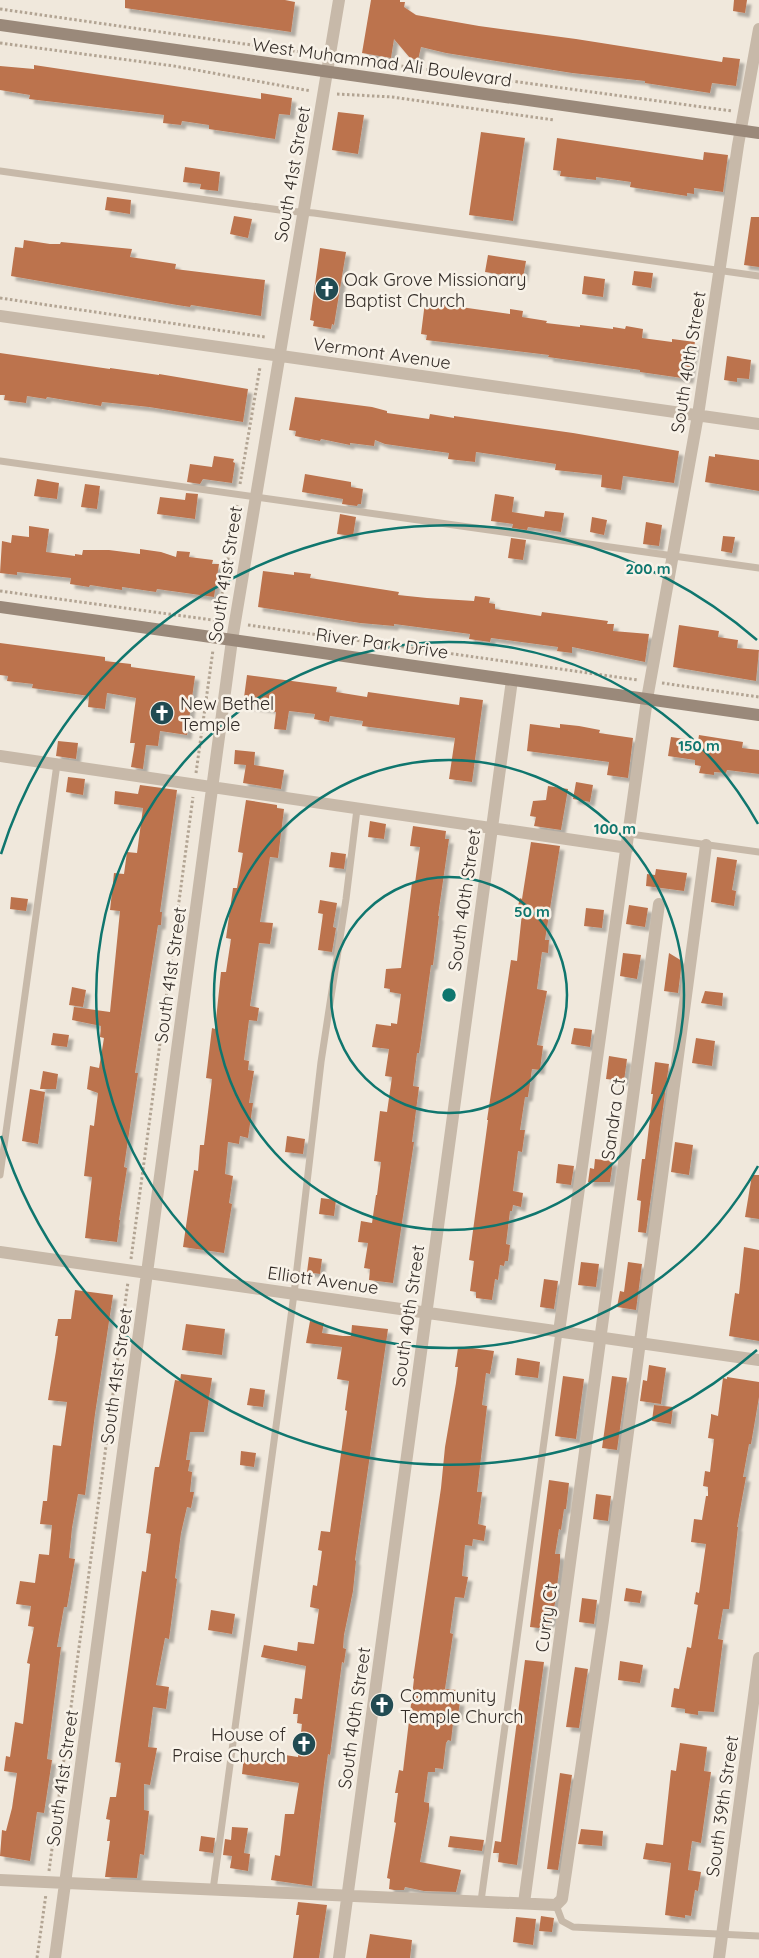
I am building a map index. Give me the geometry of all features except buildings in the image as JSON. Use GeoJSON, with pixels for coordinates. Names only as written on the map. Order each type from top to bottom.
{"type":"FeatureCollection","features":[{"type":"Feature","properties":{"kind":"street","name":"South 41st Street"},"geometry":{"type":"LineString","coordinates":[[55,1958],[232,640],[339,0]]}},
{"type":"Feature","properties":{"kind":"street","name":"West Muhammad Ali Boulevard"},"geometry":{"type":"LineString","coordinates":[[0,25],[759,133]]}},
{"type":"Feature","properties":{"kind":"street","name":"South 40th Street"},"geometry":{"type":"LineString","coordinates":[[559,1332],[630,834],[647,699],[652,682],[698,416],[741,130],[759,29]]}},
{"type":"Feature","properties":{"kind":"street","name":"Vermont Avenue"},"geometry":{"type":"LineString","coordinates":[[0,316],[759,424]]}},
{"type":"Feature","properties":{"kind":"street","name":"River Park Drive"},"geometry":{"type":"LineString","coordinates":[[0,607],[759,715]]}},
{"type":"Feature","properties":{"kind":"street","name":"South 40th Street"},"geometry":{"type":"LineString","coordinates":[[339,1958],[512,680]]}},
{"type":"Feature","properties":{"kind":"street"},"geometry":{"type":"LineString","coordinates":[[0,756],[628,848]]}},
{"type":"Feature","properties":{"kind":"street"},"geometry":{"type":"LineString","coordinates":[[0,1880],[556,1905],[562,1899],[640,1344],[706,845]]}},
{"type":"Feature","properties":{"kind":"street","name":"Sandra Ct"},"geometry":{"type":"LineString","coordinates":[[602,1338],[659,904]]}},
{"type":"Feature","properties":{"kind":"street","name":"Elliott Avenue"},"geometry":{"type":"LineString","coordinates":[[0,1252],[759,1360]]}},
{"type":"Feature","properties":{"kind":"street","name":"Curry Ct"},"geometry":{"type":"LineString","coordinates":[[524,1903],[602,1338]]}},
{"type":"Feature","properties":{"kind":"street","name":"South 39th Street"},"geometry":{"type":"LineString","coordinates":[[719,1958],[759,1658]]}},
{"type":"Feature","properties":{"kind":"lane"},"geometry":{"type":"LineString","coordinates":[[0,171],[759,276]]}},
{"type":"Feature","properties":{"kind":"lane"},"geometry":{"type":"LineString","coordinates":[[0,461],[759,568]]}},
{"type":"Feature","properties":{"kind":"lane"},"geometry":{"type":"LineString","coordinates":[[0,1175],[57,764]]}},
{"type":"Feature","properties":{"kind":"lane"},"geometry":{"type":"LineString","coordinates":[[213,1890],[294,1294],[321,1062],[345,909],[357,809]]}},
{"type":"Feature","properties":{"kind":"lane"},"geometry":{"type":"LineString","coordinates":[[630,834],[759,852]]}},
{"type":"Feature","properties":{"kind":"lane"},"geometry":{"type":"LineString","coordinates":[[481,1901],[559,1332]]}},
{"type":"Feature","properties":{"kind":"lane"},"geometry":{"type":"LineString","coordinates":[[556,1905],[562,1921],[573,1927],[759,1936]]}},
{"type":"Feature","properties":{"kind":"path"},"geometry":{"type":"LineString","coordinates":[[0,9],[744,112]]}},
{"type":"Feature","properties":{"kind":"path"},"geometry":{"type":"LineString","coordinates":[[0,43],[174,66],[324,93],[392,97],[560,120]]}},
{"type":"Feature","properties":{"kind":"path"},"geometry":{"type":"LineString","coordinates":[[0,298],[265,337]]}},
{"type":"Feature","properties":{"kind":"path"},"geometry":{"type":"LineString","coordinates":[[37,1958],[215,637],[262,354]]}},
{"type":"Feature","properties":{"kind":"path"},"geometry":{"type":"LineString","coordinates":[[0,591],[759,697]]}},
{"type":"Feature","properties":{"kind":"place","name":"Oak Grove Missionary Baptist Church"},"geometry":{"type":"Point","coordinates":[327,289]}},
{"type":"Feature","properties":{"kind":"place","name":"New Bethel Temple"},"geometry":{"type":"Point","coordinates":[162,713]}},
{"type":"Feature","properties":{"kind":"place","name":"Community Temple Church"},"geometry":{"type":"Point","coordinates":[382,1705]}},
{"type":"Feature","properties":{"kind":"place","name":"House of Praise Church"},"geometry":{"type":"Point","coordinates":[304,1744]}}]}
